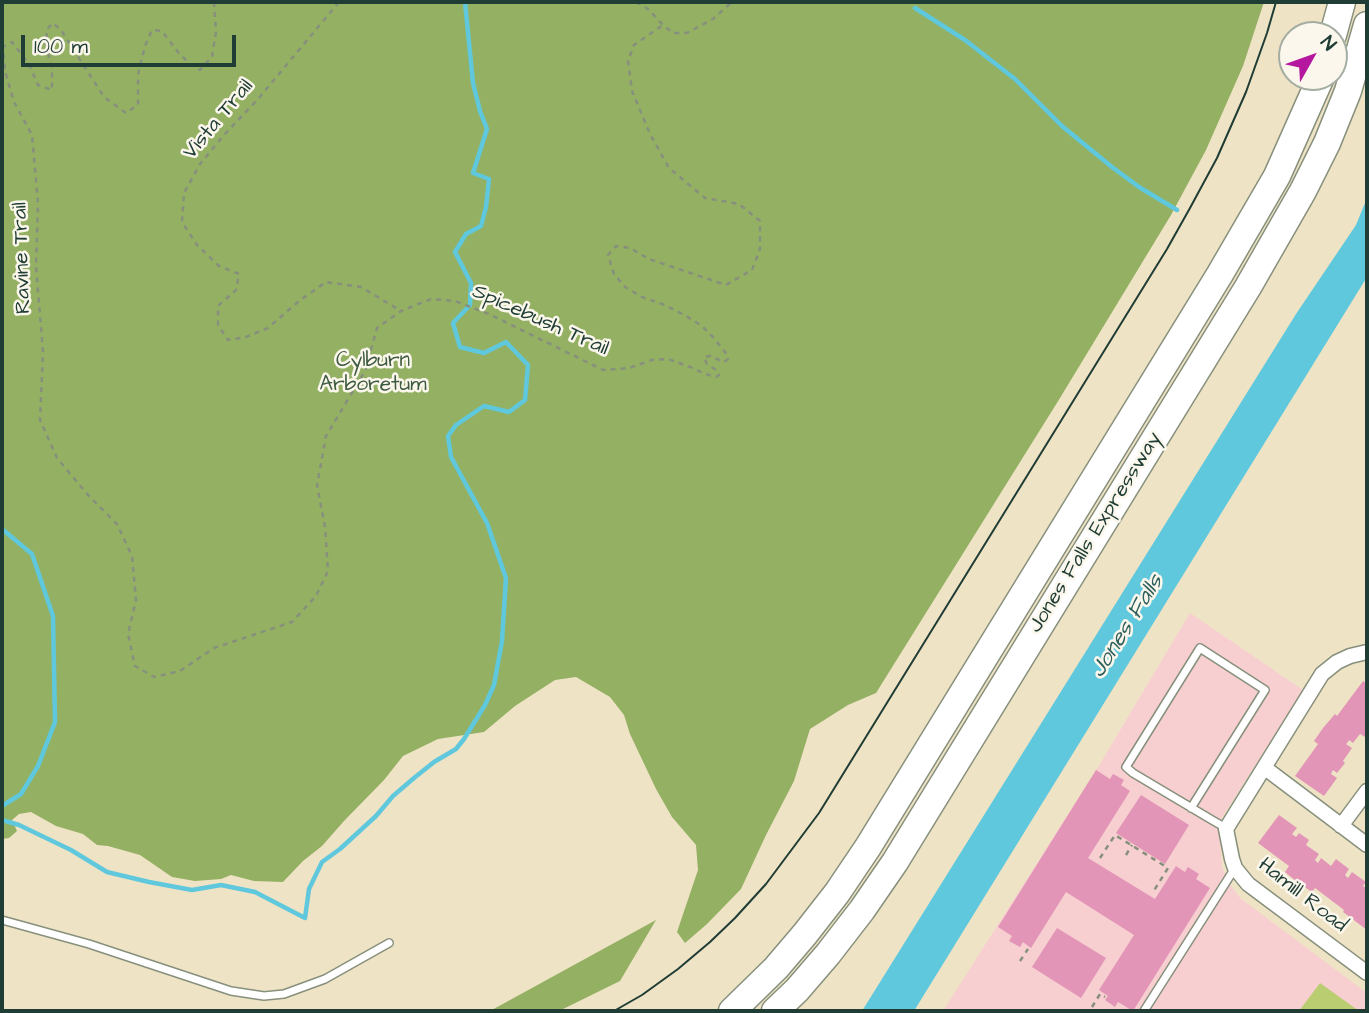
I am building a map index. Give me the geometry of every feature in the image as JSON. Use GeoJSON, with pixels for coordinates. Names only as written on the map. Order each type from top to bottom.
{"type":"FeatureCollection","features":[{"type":"Feature","properties":{"kind":"highway"},"geometry":{"type":"LineString","coordinates":[[1337,21],[1342,2]]}},
{"type":"Feature","properties":{"kind":"highway","name":"Jones Falls Expressway"},"geometry":{"type":"LineString","coordinates":[[775,1011],[828,954],[895,862],[1248,287],[1303,191],[1327,142],[1348,91],[1367,25]]}},
{"type":"Feature","properties":{"kind":"highway","name":"Jones Falls Expressway"},"geometry":{"type":"LineString","coordinates":[[732,1011],[776,968],[805,934],[868,847],[1220,274],[1277,176],[1315,91]]}},
{"type":"Feature","properties":{"kind":"street"},"geometry":{"type":"LineString","coordinates":[[1226,829],[1322,674],[1337,662],[1367,652]]}},
{"type":"Feature","properties":{"kind":"street"},"geometry":{"type":"LineString","coordinates":[[1265,768],[1367,845]]}},
{"type":"Feature","properties":{"kind":"street"},"geometry":{"type":"LineString","coordinates":[[1341,825],[1367,791]]}},
{"type":"Feature","properties":{"kind":"street","name":"Hamill Road"},"geometry":{"type":"LineString","coordinates":[[1226,829],[1236,868],[1248,884],[1367,973]]}},
{"type":"Feature","properties":{"kind":"lane"},"geometry":{"type":"LineString","coordinates":[[1191,808],[1265,690],[1200,648],[1126,766],[1133,774],[1226,829]]}},
{"type":"Feature","properties":{"kind":"lane"},"geometry":{"type":"LineString","coordinates":[[1144,1011],[1236,868]]}},
{"type":"Feature","properties":{"kind":"lane"},"geometry":{"type":"LineString","coordinates":[[2,920],[89,944],[231,991],[264,996],[284,994],[325,979],[389,943]]}},
{"type":"Feature","properties":{"kind":"path","name":"Ravine Trail"},"geometry":{"type":"LineString","coordinates":[[136,600],[132,556],[117,524],[57,458],[40,420],[43,352],[36,267],[38,204],[32,135],[14,102],[5,71],[4,47],[12,42],[29,64],[38,85],[52,90],[52,71],[46,44],[47,29],[53,23],[61,30],[104,97],[125,113],[138,105],[138,75],[152,30],[162,31],[178,52],[200,70],[212,57],[216,32],[214,2]]}},
{"type":"Feature","properties":{"kind":"path","name":"Vista Trail"},"geometry":{"type":"LineString","coordinates":[[339,2],[200,164],[184,193],[182,222],[197,245],[219,266],[239,274],[236,290],[218,306],[219,325],[228,340],[246,337],[268,328],[326,282],[361,287],[401,311]]}},
{"type":"Feature","properties":{"kind":"path"},"geometry":{"type":"LineString","coordinates":[[636,2],[648,9],[673,33],[687,33],[713,19],[732,2]]}},
{"type":"Feature","properties":{"kind":"path","name":"Spicebush Trail"},"geometry":{"type":"LineString","coordinates":[[136,600],[128,634],[135,666],[154,677],[180,671],[214,648],[292,622],[316,596],[328,571],[325,527],[317,485],[326,436],[365,372],[377,328],[401,311],[431,299],[455,301],[489,314],[603,370],[629,368],[652,360],[668,359],[705,374],[716,377],[719,375],[707,364],[705,357],[710,356],[724,362],[728,359],[712,336],[686,316],[625,287],[614,274],[608,255],[616,246],[630,248],[649,259],[726,285],[752,270],[760,249],[760,221],[739,204],[705,198],[669,168],[650,134],[632,91],[628,61],[634,45],[663,25]]}},
{"type":"Feature","properties":{"kind":"path"},"geometry":{"type":"LineString","coordinates":[[1100,859],[1115,835],[1132,845],[1168,868],[1153,892]]}},
{"type":"Feature","properties":{"kind":"path"},"geometry":{"type":"LineString","coordinates":[[1126,855],[1132,845]]}},
{"type":"Feature","properties":{"kind":"path"},"geometry":{"type":"LineString","coordinates":[[1020,961],[1028,949]]}},
{"type":"Feature","properties":{"kind":"path"},"geometry":{"type":"LineString","coordinates":[[1092,1007],[1100,994],[1105,997]]}},
{"type":"Feature","properties":{"kind":"shaded area"},"geometry":{"type":"Polygon","coordinates":[[[1190,613],[1303,690],[1221,819],[1222,867],[1240,898],[1367,993],[1367,1011],[943,1011],[1100,764],[1190,613]]]}},
{"type":"Feature","properties":{"kind":"green space","name":"Cylburn Arboretum"},"geometry":{"type":"Polygon","coordinates":[[[2,2],[1264,2],[1243,66],[1206,150],[1171,215],[1060,398],[876,693],[848,705],[810,729],[794,781],[741,889],[685,943],[677,932],[698,870],[696,845],[672,817],[656,789],[624,715],[610,697],[576,677],[555,680],[515,706],[484,732],[438,739],[403,756],[322,846],[283,882],[254,881],[231,875],[221,879],[195,881],[172,877],[140,855],[97,845],[83,834],[56,826],[31,812],[19,814],[12,820],[17,831],[9,838],[2,839],[2,2]]]}},
{"type":"Feature","properties":{"kind":"green space"},"geometry":{"type":"Polygon","coordinates":[[[656,920],[620,981],[559,1011],[490,1011],[656,920]]]}},
{"type":"Feature","properties":{"kind":"green space"},"geometry":{"type":"Polygon","coordinates":[[[1320,983],[1359,1011],[1299,1011],[1320,983]]]}},
{"type":"Feature","properties":{"kind":"water","name":"Jones Falls"},"geometry":{"type":"Polygon","coordinates":[[[1367,198],[1367,277],[914,1011],[862,1011],[1296,314],[1356,225],[1367,198]]]}},
{"type":"Feature","properties":{"kind":"building"},"geometry":{"type":"Polygon","coordinates":[[[1363,681],[1367,684],[1367,733],[1365,737],[1360,734],[1353,743],[1349,740],[1346,744],[1352,748],[1337,773],[1333,770],[1331,774],[1337,778],[1324,796],[1295,776],[1318,744],[1314,741],[1323,728],[1335,714],[1337,716],[1363,681]]]}},
{"type":"Feature","properties":{"kind":"building"},"geometry":{"type":"Polygon","coordinates":[[[1096,770],[1110,779],[1113,774],[1124,780],[1121,785],[1130,791],[1088,858],[1155,899],[1176,866],[1185,872],[1188,867],[1199,874],[1196,879],[1210,888],[1133,1011],[1118,1002],[1115,1007],[1105,1000],[1108,996],[1099,990],[1134,935],[1066,892],[1031,948],[1023,942],[1020,947],[1009,941],[1012,936],[998,927],[1096,770]]]}},
{"type":"Feature","properties":{"kind":"building"},"geometry":{"type":"Polygon","coordinates":[[[1141,795],[1189,825],[1165,864],[1116,833],[1141,795]]]}},
{"type":"Feature","properties":{"kind":"building"},"geometry":{"type":"Polygon","coordinates":[[[1279,815],[1297,828],[1292,834],[1296,837],[1299,833],[1309,840],[1306,845],[1319,854],[1315,860],[1318,863],[1321,858],[1331,866],[1336,859],[1349,869],[1345,875],[1348,878],[1352,872],[1366,882],[1363,886],[1367,889],[1367,930],[1315,888],[1312,892],[1297,882],[1285,872],[1289,866],[1258,843],[1279,815]]]}},
{"type":"Feature","properties":{"kind":"building"},"geometry":{"type":"Polygon","coordinates":[[[1057,928],[1106,958],[1081,998],[1032,967],[1057,928]]]}},
{"type":"Feature","properties":{"kind":"waterway"},"geometry":{"type":"LineString","coordinates":[[2,820],[19,825],[71,850],[107,872],[192,890],[221,885],[255,892],[305,918],[309,889],[322,862],[340,849],[414,778],[456,749],[485,705],[494,685],[502,641],[506,578],[487,523],[451,457],[448,436],[456,425],[484,406],[509,412],[525,400],[528,365],[506,342],[484,353],[460,347],[453,323],[470,305],[471,283],[455,252],[466,234],[481,226],[489,179],[473,173],[487,129],[473,83],[465,2]]}},
{"type":"Feature","properties":{"kind":"waterway"},"geometry":{"type":"LineString","coordinates":[[915,8],[965,40],[1015,79],[1062,126],[1112,167],[1177,210]]}},
{"type":"Feature","properties":{"kind":"waterway"},"geometry":{"type":"LineString","coordinates":[[2,529],[32,554],[53,616],[55,722],[38,766],[21,794],[2,806]]}},
{"type":"Feature","properties":{"kind":"tram line"},"geometry":{"type":"LineString","coordinates":[[614,1011],[678,969],[735,918],[766,884],[819,813],[1167,249],[1217,158],[1246,92],[1276,2]]}}]}
